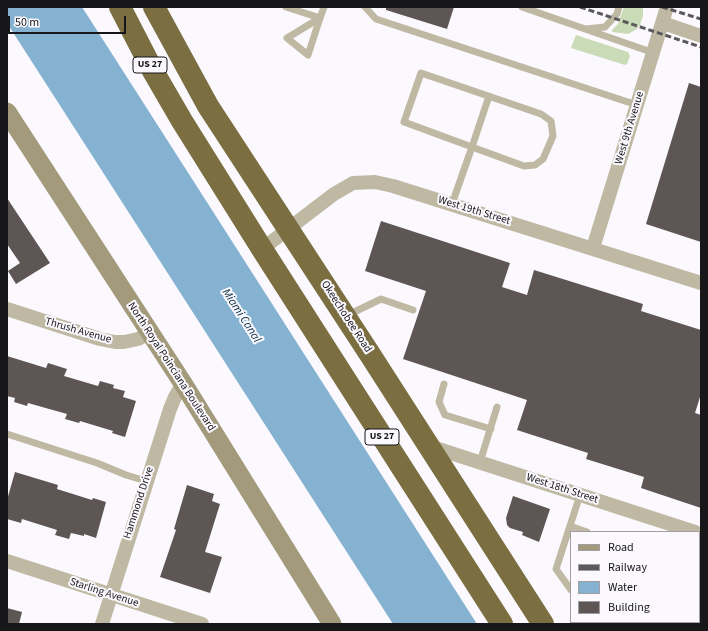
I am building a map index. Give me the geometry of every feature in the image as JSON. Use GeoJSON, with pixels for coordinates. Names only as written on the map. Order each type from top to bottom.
{"type":"FeatureCollection","features":[{"type":"Feature","properties":{"kind":"highway","name":"US 27"},"geometry":{"type":"LineString","coordinates":[[120,7],[153,71],[182,121],[262,250],[502,624]]}},
{"type":"Feature","properties":{"kind":"highway","name":"Okeechobee Road"},"geometry":{"type":"LineString","coordinates":[[154,7],[208,106],[346,316],[544,624]]}},
{"type":"Feature","properties":{"kind":"street","name":"West 9th Avenue"},"geometry":{"type":"LineString","coordinates":[[593,248],[654,53],[663,13]]}},
{"type":"Feature","properties":{"kind":"street"},"geometry":{"type":"LineString","coordinates":[[663,13],[701,36]]}},
{"type":"Feature","properties":{"kind":"street","name":"North Royal Poinciana Boulevard"},"geometry":{"type":"LineString","coordinates":[[7,112],[184,385],[332,624]]}},
{"type":"Feature","properties":{"kind":"street","name":"West 19th Street"},"geometry":{"type":"LineString","coordinates":[[262,250],[334,194],[353,183],[375,182],[452,204],[701,283]]}},
{"type":"Feature","properties":{"kind":"street","name":"Thrush Avenue"},"geometry":{"type":"LineString","coordinates":[[7,309],[100,339],[115,342],[138,339],[150,333]]}},
{"type":"Feature","properties":{"kind":"street","name":"Hammond Drive"},"geometry":{"type":"LineString","coordinates":[[102,624],[146,481],[172,403],[179,390],[184,385]]}},
{"type":"Feature","properties":{"kind":"street","name":"West 18th Street"},"geometry":{"type":"LineString","coordinates":[[429,446],[692,531]]}},
{"type":"Feature","properties":{"kind":"street","name":"Starling Avenue"},"geometry":{"type":"LineString","coordinates":[[7,561],[202,624]]}},
{"type":"Feature","properties":{"kind":"lane"},"geometry":{"type":"LineString","coordinates":[[286,7],[320,18]]}},
{"type":"Feature","properties":{"kind":"lane"},"geometry":{"type":"LineString","coordinates":[[320,18],[288,38],[308,55],[324,7]]}},
{"type":"Feature","properties":{"kind":"lane"},"geometry":{"type":"LineString","coordinates":[[365,7],[376,19],[637,105]]}},
{"type":"Feature","properties":{"kind":"lane"},"geometry":{"type":"LineString","coordinates":[[522,7],[654,53]]}},
{"type":"Feature","properties":{"kind":"lane"},"geometry":{"type":"LineString","coordinates":[[585,30],[604,27],[617,14],[619,7]]}},
{"type":"Feature","properties":{"kind":"lane"},"geometry":{"type":"LineString","coordinates":[[421,73],[541,114],[551,121],[553,136],[543,159],[536,165],[524,166],[472,147],[404,122],[421,73]]}},
{"type":"Feature","properties":{"kind":"lane"},"geometry":{"type":"LineString","coordinates":[[452,204],[489,96]]}},
{"type":"Feature","properties":{"kind":"lane"},"geometry":{"type":"LineString","coordinates":[[346,316],[381,299],[413,310]]}},
{"type":"Feature","properties":{"kind":"lane"},"geometry":{"type":"LineString","coordinates":[[444,384],[439,402],[445,415],[491,429]]}},
{"type":"Feature","properties":{"kind":"lane"},"geometry":{"type":"LineString","coordinates":[[480,462],[497,407]]}},
{"type":"Feature","properties":{"kind":"lane"},"geometry":{"type":"LineString","coordinates":[[7,434],[97,463],[146,481]]}},
{"type":"Feature","properties":{"kind":"lane"},"geometry":{"type":"LineString","coordinates":[[570,589],[556,569],[580,495]]}},
{"type":"Feature","properties":{"kind":"lane"},"geometry":{"type":"LineString","coordinates":[[570,526],[584,531]]}},
{"type":"Feature","properties":{"kind":"green space"},"geometry":{"type":"Polygon","coordinates":[[[624,7],[643,7],[643,16],[640,25],[637,29],[628,34],[612,32],[618,24],[624,7]]]}},
{"type":"Feature","properties":{"kind":"green space"},"geometry":{"type":"Polygon","coordinates":[[[576,35],[628,52],[630,56],[627,64],[625,65],[571,48],[576,35]]]}},
{"type":"Feature","properties":{"kind":"water","name":"Miami Canal"},"geometry":{"type":"Polygon","coordinates":[[[7,7],[82,7],[477,624],[393,624],[7,23],[7,7]]]}},
{"type":"Feature","properties":{"kind":"building"},"geometry":{"type":"Polygon","coordinates":[[[386,7],[454,7],[447,29],[386,10],[386,7]]]}},
{"type":"Feature","properties":{"kind":"building"},"geometry":{"type":"Polygon","coordinates":[[[689,83],[701,87],[701,242],[646,224],[689,83]]]}},
{"type":"Feature","properties":{"kind":"building"},"geometry":{"type":"Polygon","coordinates":[[[7,198],[50,263],[16,284],[8,271],[20,263],[7,244],[7,198]]]}},
{"type":"Feature","properties":{"kind":"building"},"geometry":{"type":"Polygon","coordinates":[[[381,221],[510,263],[502,287],[527,295],[534,270],[643,304],[641,311],[701,330],[701,394],[695,413],[701,415],[701,508],[641,488],[644,477],[586,459],[588,453],[517,430],[527,400],[403,359],[426,291],[365,271],[381,221]]]}},
{"type":"Feature","properties":{"kind":"building"},"geometry":{"type":"Polygon","coordinates":[[[7,356],[46,368],[48,363],[67,369],[64,376],[98,386],[100,381],[114,385],[113,388],[125,391],[123,397],[136,401],[125,437],[112,433],[113,431],[80,421],[79,423],[65,419],[67,414],[28,403],[27,406],[14,402],[15,398],[7,396],[7,356]]]}},
{"type":"Feature","properties":{"kind":"building"},"geometry":{"type":"Polygon","coordinates":[[[15,472],[58,485],[57,489],[92,500],[93,498],[106,502],[96,538],[84,534],[84,536],[71,533],[69,539],[55,535],[57,530],[22,519],[21,523],[7,519],[7,500],[15,472]]]}},
{"type":"Feature","properties":{"kind":"building"},"geometry":{"type":"Polygon","coordinates":[[[187,485],[214,494],[212,501],[220,504],[205,552],[222,557],[210,593],[160,577],[176,530],[174,529],[187,485]]]}},
{"type":"Feature","properties":{"kind":"building"},"geometry":{"type":"Polygon","coordinates":[[[513,496],[550,509],[539,542],[522,535],[523,532],[510,528],[507,525],[506,518],[513,496]]]}},
{"type":"Feature","properties":{"kind":"building"},"geometry":{"type":"Polygon","coordinates":[[[7,608],[22,612],[19,624],[7,624],[7,608]]]}},
{"type":"Feature","properties":{"kind":"railway"},"geometry":{"type":"LineString","coordinates":[[580,7],[701,47]]}},
{"type":"Feature","properties":{"kind":"railway"},"geometry":{"type":"LineString","coordinates":[[662,7],[701,19]]}}]}
